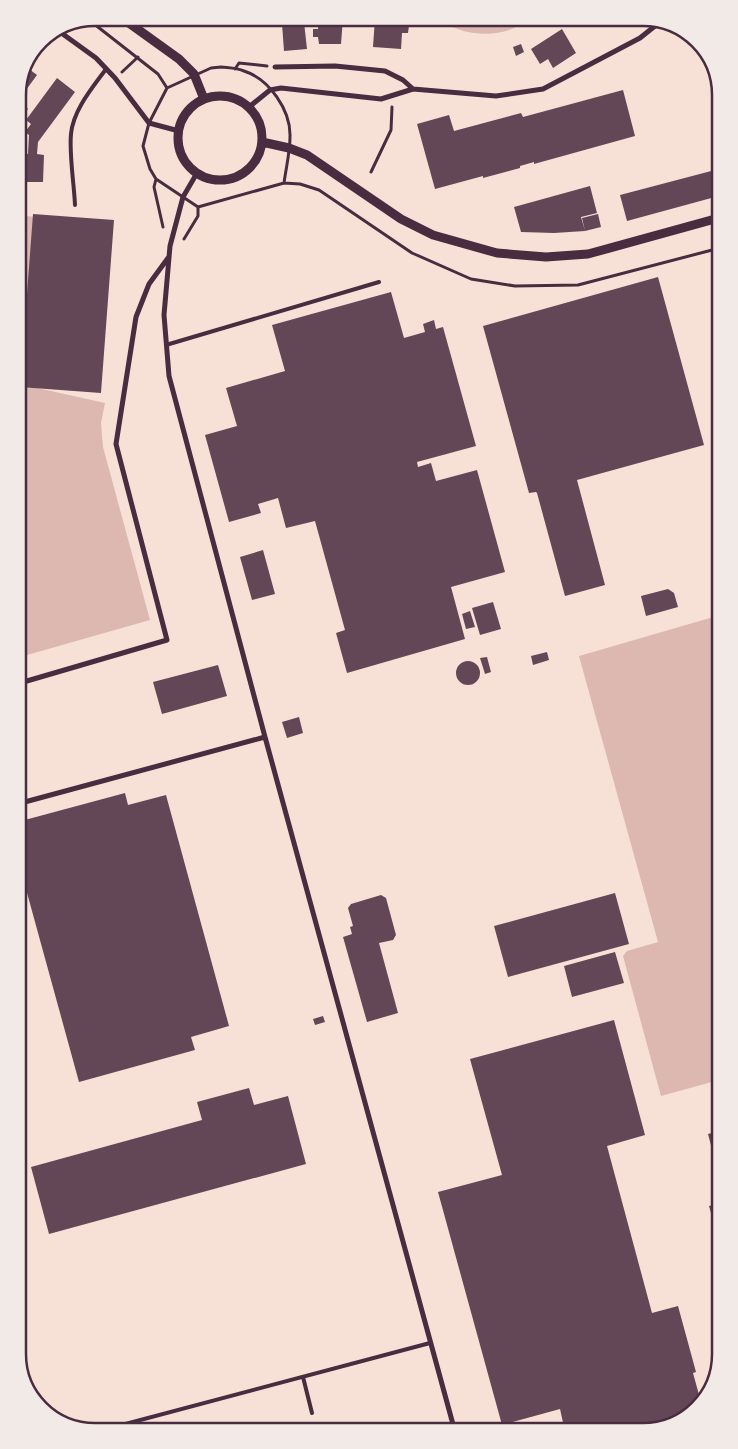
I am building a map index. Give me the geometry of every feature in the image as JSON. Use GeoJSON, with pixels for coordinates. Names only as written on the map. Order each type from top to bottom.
{"type":"FeatureCollection","features":[{"type":"Feature","properties":{"kind":"street"},"geometry":{"type":"LineString","coordinates":[[133,26],[179,59],[194,74],[204,99]]}},
{"type":"Feature","properties":{"kind":"street"},"geometry":{"type":"LineString","coordinates":[[249,107],[270,90],[281,88],[381,99],[413,90],[496,96],[543,89],[640,38],[653,27]]}},
{"type":"Feature","properties":{"kind":"street"},"geometry":{"type":"LineString","coordinates":[[63,34],[96,58],[116,78],[149,123],[179,132]]}},
{"type":"Feature","properties":{"kind":"street"},"geometry":{"type":"LineString","coordinates":[[275,67],[335,66],[385,71],[403,80],[413,90]]}},
{"type":"Feature","properties":{"kind":"street"},"geometry":{"type":"LineString","coordinates":[[228,96],[249,107],[260,123],[262,142],[259,154],[253,165],[238,176],[226,180],[214,180],[197,173],[182,155],[178,139],[180,124],[187,112],[204,99],[212,97],[228,96]]}},
{"type":"Feature","properties":{"kind":"street"},"geometry":{"type":"LineString","coordinates":[[262,142],[289,148],[307,155],[400,219],[433,235],[497,253],[546,257],[588,254],[712,220]]}},
{"type":"Feature","properties":{"kind":"street"},"geometry":{"type":"LineString","coordinates":[[197,173],[182,197],[170,246],[164,315],[165,346],[169,376],[265,737],[453,1423]]}},
{"type":"Feature","properties":{"kind":"street"},"geometry":{"type":"LineString","coordinates":[[26,681],[167,640],[116,444],[136,317],[149,284],[169,256]]}},
{"type":"Feature","properties":{"kind":"street"},"geometry":{"type":"LineString","coordinates":[[26,802],[265,737]]}},
{"type":"Feature","properties":{"kind":"lane"},"geometry":{"type":"LineString","coordinates":[[75,205],[71,133],[76,116],[106,68]]}},
{"type":"Feature","properties":{"kind":"lane"},"geometry":{"type":"LineString","coordinates":[[165,346],[379,282]]}},
{"type":"Feature","properties":{"kind":"lane"},"geometry":{"type":"LineString","coordinates":[[129,1423],[430,1343]]}},
{"type":"Feature","properties":{"kind":"lane"},"geometry":{"type":"LineString","coordinates":[[303,1377],[312,1413]]}},
{"type":"Feature","properties":{"kind":"path"},"geometry":{"type":"LineString","coordinates":[[97,26],[158,74],[167,88]]}},
{"type":"Feature","properties":{"kind":"path"},"geometry":{"type":"LineString","coordinates":[[116,78],[138,57]]}},
{"type":"Feature","properties":{"kind":"path"},"geometry":{"type":"LineString","coordinates":[[235,69],[238,63],[275,67]]}},
{"type":"Feature","properties":{"kind":"path"},"geometry":{"type":"LineString","coordinates":[[211,68],[235,69],[244,70],[261,79],[280,102],[287,116],[290,136],[284,183],[198,207],[156,179],[150,169],[143,146],[149,123],[167,88],[194,74],[211,68]]}},
{"type":"Feature","properties":{"kind":"path"},"geometry":{"type":"LineString","coordinates":[[371,172],[390,130],[393,96]]}},
{"type":"Feature","properties":{"kind":"path"},"geometry":{"type":"LineString","coordinates":[[156,179],[154,187],[163,230]]}},
{"type":"Feature","properties":{"kind":"shaded area"},"geometry":{"type":"Polygon","coordinates":[[[451,26],[517,26],[496,33],[483,34],[451,26]]]}},
{"type":"Feature","properties":{"kind":"shaded area"},"geometry":{"type":"Polygon","coordinates":[[[26,216],[35,217],[26,354],[26,216]]]}},
{"type":"Feature","properties":{"kind":"shaded area"},"geometry":{"type":"Polygon","coordinates":[[[26,385],[105,403],[101,423],[103,447],[150,620],[26,655],[26,385]]]}},
{"type":"Feature","properties":{"kind":"shaded area"},"geometry":{"type":"Polygon","coordinates":[[[712,617],[712,1082],[661,1096],[623,956],[627,951],[658,942],[579,656],[712,617]]]}},
{"type":"Feature","properties":{"kind":"building"},"geometry":{"type":"Polygon","coordinates":[[[282,26],[304,26],[307,49],[284,51],[282,26]]]}},
{"type":"Feature","properties":{"kind":"building"},"geometry":{"type":"Polygon","coordinates":[[[318,26],[342,26],[341,44],[319,44],[318,37],[313,37],[313,29],[318,29],[318,26]]]}},
{"type":"Feature","properties":{"kind":"building"},"geometry":{"type":"Polygon","coordinates":[[[374,26],[409,26],[408,33],[402,33],[401,49],[373,47],[374,26]]]}},
{"type":"Feature","properties":{"kind":"building"},"geometry":{"type":"Polygon","coordinates":[[[562,29],[576,53],[553,68],[548,59],[540,64],[531,49],[562,29]]]}},
{"type":"Feature","properties":{"kind":"building"},"geometry":{"type":"Polygon","coordinates":[[[521,44],[524,52],[516,56],[513,47],[521,44]]]}},
{"type":"Feature","properties":{"kind":"building"},"geometry":{"type":"Polygon","coordinates":[[[31,70],[37,75],[26,90],[31,70]]]}},
{"type":"Feature","properties":{"kind":"building"},"geometry":{"type":"Polygon","coordinates":[[[57,78],[75,92],[38,142],[37,154],[44,155],[43,182],[26,182],[26,154],[28,154],[29,135],[26,131],[31,124],[26,120],[57,78]]]}},
{"type":"Feature","properties":{"kind":"building"},"geometry":{"type":"Polygon","coordinates":[[[623,90],[635,136],[534,164],[534,162],[520,166],[520,168],[483,178],[483,176],[435,189],[417,124],[449,115],[454,131],[521,113],[523,117],[623,90]]]}},
{"type":"Feature","properties":{"kind":"building"},"geometry":{"type":"Polygon","coordinates":[[[712,171],[712,198],[627,221],[620,195],[712,171]]]}},
{"type":"Feature","properties":{"kind":"building"},"geometry":{"type":"Polygon","coordinates":[[[590,186],[597,213],[581,217],[585,231],[554,233],[521,232],[514,207],[590,186]]]}},
{"type":"Feature","properties":{"kind":"building"},"geometry":{"type":"Polygon","coordinates":[[[33,214],[114,220],[101,393],[26,387],[26,307],[33,214]]]}},
{"type":"Feature","properties":{"kind":"building"},"geometry":{"type":"Polygon","coordinates":[[[598,214],[601,227],[585,231],[582,218],[598,214]]]}},
{"type":"Feature","properties":{"kind":"building"},"geometry":{"type":"Polygon","coordinates":[[[658,277],[704,445],[577,480],[605,585],[565,596],[537,493],[529,493],[483,326],[658,277]]]}},
{"type":"Feature","properties":{"kind":"building"},"geometry":{"type":"Polygon","coordinates":[[[391,292],[404,338],[425,332],[423,324],[434,320],[436,329],[443,327],[476,446],[417,462],[418,467],[431,463],[436,481],[477,470],[505,572],[451,587],[465,639],[347,673],[336,633],[345,630],[315,521],[286,528],[278,498],[258,504],[261,513],[229,522],[205,435],[237,426],[226,388],[285,371],[272,325],[391,292]]]}},
{"type":"Feature","properties":{"kind":"building"},"geometry":{"type":"Polygon","coordinates":[[[263,550],[275,594],[252,600],[240,557],[263,550]]]}},
{"type":"Feature","properties":{"kind":"building"},"geometry":{"type":"Polygon","coordinates":[[[668,589],[674,593],[678,607],[646,616],[641,596],[668,589]]]}},
{"type":"Feature","properties":{"kind":"building"},"geometry":{"type":"Polygon","coordinates":[[[493,602],[501,629],[480,635],[472,608],[493,602]]]}},
{"type":"Feature","properties":{"kind":"building"},"geometry":{"type":"Polygon","coordinates":[[[470,611],[475,627],[466,629],[462,614],[470,611]]]}},
{"type":"Feature","properties":{"kind":"building"},"geometry":{"type":"Polygon","coordinates":[[[547,652],[549,660],[533,665],[531,656],[547,652]]]}},
{"type":"Feature","properties":{"kind":"building"},"geometry":{"type":"Polygon","coordinates":[[[487,657],[491,672],[485,674],[480,658],[487,657]]]}},
{"type":"Feature","properties":{"kind":"building"},"geometry":{"type":"Polygon","coordinates":[[[463,661],[473,661],[480,668],[480,678],[473,685],[463,685],[456,678],[456,668],[463,661]]]}},
{"type":"Feature","properties":{"kind":"building"},"geometry":{"type":"Polygon","coordinates":[[[218,665],[227,696],[162,714],[153,682],[218,665]]]}},
{"type":"Feature","properties":{"kind":"building"},"geometry":{"type":"Polygon","coordinates":[[[299,717],[303,733],[287,738],[282,722],[299,717]]]}},
{"type":"Feature","properties":{"kind":"building"},"geometry":{"type":"Polygon","coordinates":[[[125,793],[128,805],[166,795],[229,1026],[191,1037],[195,1050],[79,1082],[26,889],[26,820],[125,793]]]}},
{"type":"Feature","properties":{"kind":"building"},"geometry":{"type":"Polygon","coordinates":[[[615,893],[629,944],[508,977],[494,926],[615,893]]]}},
{"type":"Feature","properties":{"kind":"building"},"geometry":{"type":"Polygon","coordinates":[[[381,895],[386,898],[396,935],[393,940],[379,943],[398,1013],[367,1022],[343,937],[352,934],[350,927],[353,926],[348,908],[351,904],[381,895]]]}},
{"type":"Feature","properties":{"kind":"building"},"geometry":{"type":"Polygon","coordinates":[[[615,952],[624,983],[572,997],[564,966],[615,952]]]}},
{"type":"Feature","properties":{"kind":"building"},"geometry":{"type":"Polygon","coordinates":[[[323,1016],[325,1022],[315,1025],[313,1019],[323,1016]]]}},
{"type":"Feature","properties":{"kind":"building"},"geometry":{"type":"Polygon","coordinates":[[[614,1020],[645,1135],[607,1146],[652,1313],[678,1306],[696,1372],[693,1373],[699,1394],[685,1409],[677,1414],[669,1418],[643,1423],[563,1423],[560,1409],[509,1423],[501,1423],[438,1192],[502,1175],[470,1059],[614,1020]]]}},
{"type":"Feature","properties":{"kind":"building"},"geometry":{"type":"Polygon","coordinates":[[[249,1088],[254,1105],[288,1096],[306,1164],[49,1234],[31,1167],[202,1120],[197,1102],[249,1088]]]}},
{"type":"Feature","properties":{"kind":"building"},"geometry":{"type":"Polygon","coordinates":[[[712,1133],[712,1149],[708,1134],[712,1133]]]}},
{"type":"Feature","properties":{"kind":"building"},"geometry":{"type":"Polygon","coordinates":[[[712,1205],[712,1216],[709,1206],[712,1205]]]}}]}
